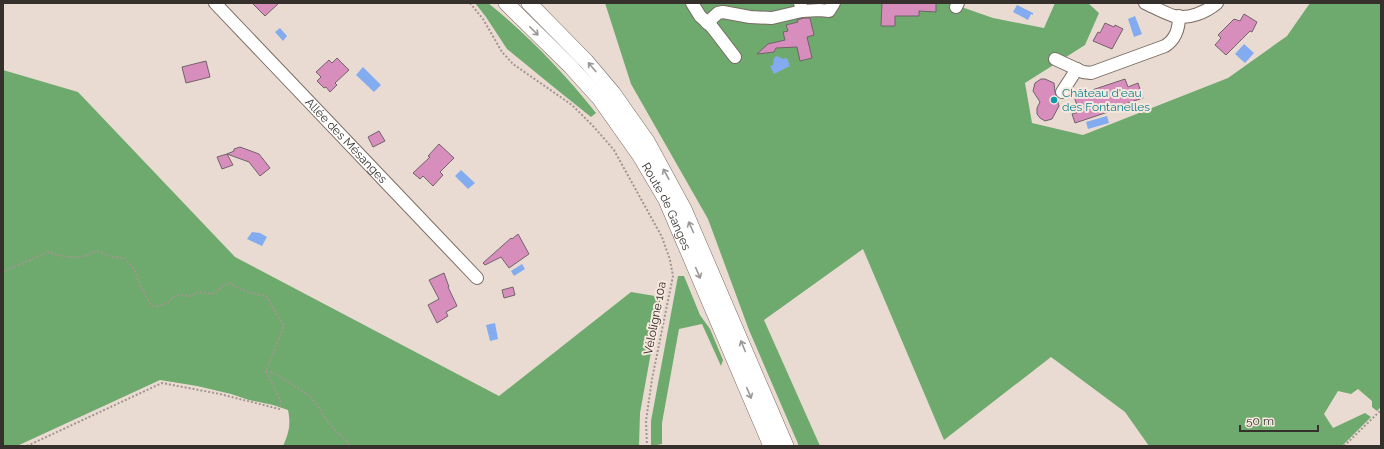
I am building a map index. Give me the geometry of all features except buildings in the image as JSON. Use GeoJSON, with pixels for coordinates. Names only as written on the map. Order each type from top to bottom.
{"type":"FeatureCollection","features":[{"type":"Feature","properties":{"kind":"main road","name":"Route de Ganges"},"geometry":{"type":"LineString","coordinates":[[506,3],[570,66],[599,98],[640,156],[666,200],[771,446]]}},
{"type":"Feature","properties":{"kind":"main road","name":"Route de Ganges"},"geometry":{"type":"LineString","coordinates":[[529,3],[586,61],[613,93],[647,141],[684,208],[786,446]]}},
{"type":"Feature","properties":{"kind":"street","name":"Allée des Mésanges"},"geometry":{"type":"LineString","coordinates":[[215,3],[477,278]]}},
{"type":"Feature","properties":{"kind":"street"},"geometry":{"type":"LineString","coordinates":[[692,3],[700,16],[735,57]]}},
{"type":"Feature","properties":{"kind":"street"},"geometry":{"type":"LineString","coordinates":[[707,23],[718,13],[723,12],[750,17],[772,18],[801,7],[829,11],[834,3]]}},
{"type":"Feature","properties":{"kind":"street"},"geometry":{"type":"LineString","coordinates":[[1145,3],[1174,16],[1195,15],[1205,11],[1217,3]]}},
{"type":"Feature","properties":{"kind":"street"},"geometry":{"type":"LineString","coordinates":[[1055,59],[1077,69],[1091,73],[1165,46],[1176,36],[1179,16]]}},
{"type":"Feature","properties":{"kind":"street"},"geometry":{"type":"LineString","coordinates":[[1062,92],[1077,69]]}},
{"type":"Feature","properties":{"kind":"path","name":"Véloligne 10a"},"geometry":{"type":"LineString","coordinates":[[470,3],[483,18],[502,52],[513,64],[572,105],[614,150],[662,237],[670,260],[673,276],[651,386],[646,421],[647,446]]}},
{"type":"Feature","properties":{"kind":"path"},"geometry":{"type":"LineString","coordinates":[[3,271],[48,252],[59,256],[76,258],[86,256],[97,250],[112,257],[124,258],[134,269],[140,286],[150,304],[154,306],[159,306],[169,302],[173,297],[181,295],[190,296],[199,292],[212,294],[219,290],[224,284],[230,283],[237,288],[266,296],[284,326],[266,371],[281,402],[278,409],[220,394],[162,383],[27,446]]}},
{"type":"Feature","properties":{"kind":"path"},"geometry":{"type":"LineString","coordinates":[[266,371],[276,374],[310,396],[332,427],[347,441],[349,446]]}},
{"type":"Feature","properties":{"kind":"path"},"geometry":{"type":"LineString","coordinates":[[1344,446],[1381,410]]}},
{"type":"Feature","properties":{"kind":"path"},"geometry":{"type":"LineString","coordinates":[[662,446],[671,446]]}},
{"type":"Feature","properties":{"kind":"green space"},"geometry":{"type":"Polygon","coordinates":[[[475,3],[488,3],[503,15],[558,69],[596,113],[591,117],[507,49],[475,3]]]}},
{"type":"Feature","properties":{"kind":"green space"},"geometry":{"type":"Polygon","coordinates":[[[605,3],[950,3],[993,18],[1044,28],[1055,3],[1088,3],[1099,13],[1085,45],[1025,83],[1032,123],[1083,135],[1228,78],[1287,36],[1310,3],[1381,3],[1381,407],[1377,411],[1372,407],[1372,401],[1358,389],[1351,394],[1338,391],[1324,414],[1333,428],[1365,413],[1371,417],[1342,446],[1149,446],[1125,412],[1051,357],[944,440],[863,249],[764,320],[820,446],[799,446],[749,330],[708,219],[631,84],[605,3]]]}},
{"type":"Feature","properties":{"kind":"green space"},"geometry":{"type":"Polygon","coordinates":[[[3,70],[78,92],[235,257],[499,396],[631,292],[661,297],[640,413],[639,446],[283,446],[289,428],[288,410],[197,386],[160,380],[17,446],[3,446],[3,70]]]}},
{"type":"Feature","properties":{"kind":"green space"},"geometry":{"type":"Polygon","coordinates":[[[678,276],[684,276],[700,315],[710,329],[723,360],[721,366],[702,324],[679,329],[662,423],[662,444],[651,446],[651,421],[678,276]]]}},
{"type":"Feature","properties":{"kind":"water"},"geometry":{"type":"Polygon","coordinates":[[[1017,5],[1033,13],[1033,15],[1031,14],[1028,20],[1013,12],[1017,5]]]}},
{"type":"Feature","properties":{"kind":"water"},"geometry":{"type":"Polygon","coordinates":[[[1135,16],[1142,34],[1134,37],[1128,19],[1135,16]]]}},
{"type":"Feature","properties":{"kind":"water"},"geometry":{"type":"Polygon","coordinates":[[[280,28],[287,36],[283,41],[275,32],[280,28]]]}},
{"type":"Feature","properties":{"kind":"water"},"geometry":{"type":"Polygon","coordinates":[[[1244,44],[1254,53],[1245,63],[1235,54],[1244,44]]]}},
{"type":"Feature","properties":{"kind":"water"},"geometry":{"type":"Polygon","coordinates":[[[777,56],[783,59],[787,58],[790,66],[774,74],[770,66],[773,65],[774,58],[777,56]]]}},
{"type":"Feature","properties":{"kind":"water"},"geometry":{"type":"Polygon","coordinates":[[[363,67],[381,85],[374,92],[356,75],[363,67]]]}},
{"type":"Feature","properties":{"kind":"water"},"geometry":{"type":"Polygon","coordinates":[[[1107,116],[1109,123],[1088,129],[1086,122],[1107,116]]]}},
{"type":"Feature","properties":{"kind":"water"},"geometry":{"type":"Polygon","coordinates":[[[461,170],[475,183],[468,189],[455,176],[461,170]]]}},
{"type":"Feature","properties":{"kind":"water"},"geometry":{"type":"Polygon","coordinates":[[[252,232],[260,233],[267,237],[262,246],[247,239],[252,232]]]}},
{"type":"Feature","properties":{"kind":"water"},"geometry":{"type":"Polygon","coordinates":[[[522,264],[525,269],[514,276],[511,271],[522,264]]]}},
{"type":"Feature","properties":{"kind":"water"},"geometry":{"type":"Polygon","coordinates":[[[495,323],[498,339],[490,341],[486,325],[495,323]]]}},
{"type":"Feature","properties":{"kind":"place","name":"Château d'eau des Fontanelles"},"geometry":{"type":"Point","coordinates":[1054,100]}}]}
